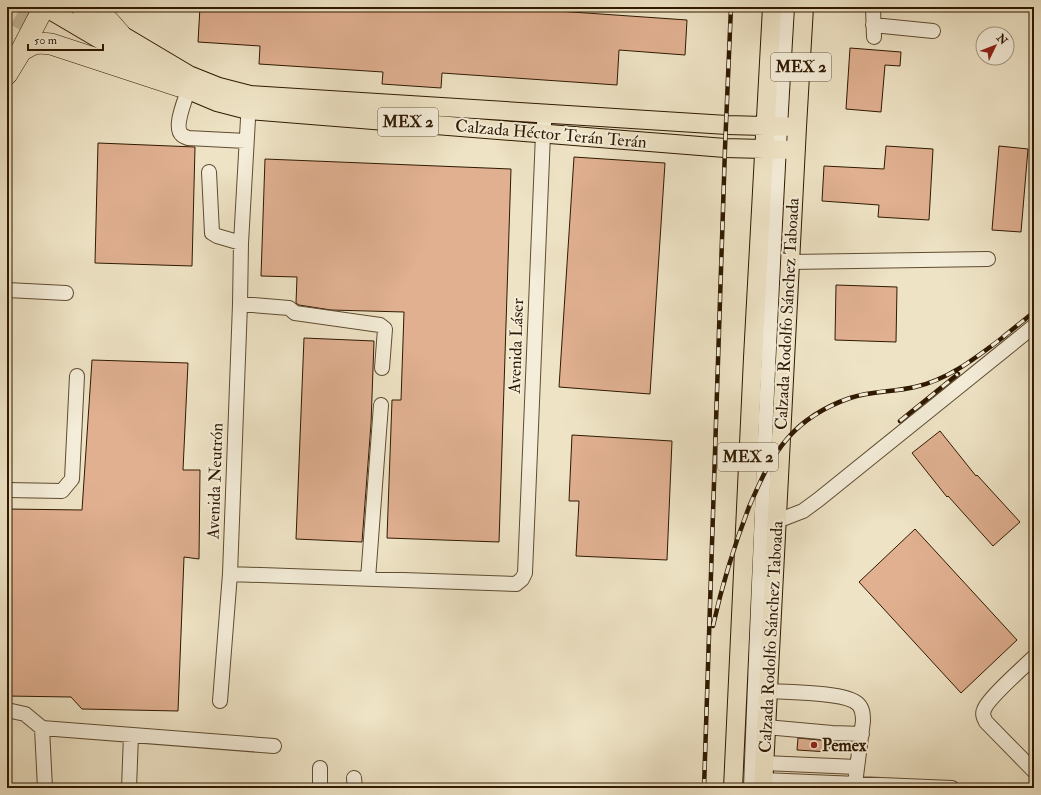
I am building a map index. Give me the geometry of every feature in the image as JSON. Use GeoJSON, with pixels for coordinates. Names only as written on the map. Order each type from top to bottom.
{"type":"FeatureCollection","features":[{"type":"Feature","properties":{"kind":"highway"},"geometry":{"type":"LineString","coordinates":[[14,52],[45,7]]}},
{"type":"Feature","properties":{"kind":"highway"},"geometry":{"type":"LineString","coordinates":[[96,7],[120,34]]}},
{"type":"Feature","properties":{"kind":"highway"},"geometry":{"type":"LineString","coordinates":[[7,74],[20,30]]}},
{"type":"Feature","properties":{"kind":"highway"},"geometry":{"type":"LineString","coordinates":[[14,52],[33,43],[51,44],[183,88]]}},
{"type":"Feature","properties":{"kind":"main road","name":"Calzada Héctor Terán Terán"},"geometry":{"type":"LineString","coordinates":[[45,7],[183,88],[217,102],[545,114],[727,126],[780,126]]}},
{"type":"Feature","properties":{"kind":"main road","name":"Calzada Héctor Terán Terán"},"geometry":{"type":"LineString","coordinates":[[80,7],[120,34],[188,75],[219,87],[249,102],[543,134],[725,148],[779,149]]}},
{"type":"Feature","properties":{"kind":"main road","name":"Calzada Rodolfo Sánchez Taboada"},"geometry":{"type":"LineString","coordinates":[[733,788],[744,521],[779,149],[780,126],[772,7]]}},
{"type":"Feature","properties":{"kind":"main road","name":"Calzada Rodolfo Sánchez Taboada"},"geometry":{"type":"LineString","coordinates":[[760,780],[766,727],[790,262],[779,149],[780,126],[804,7]]}},
{"type":"Feature","properties":{"kind":"street"},"geometry":{"type":"LineString","coordinates":[[780,126],[787,7]]}},
{"type":"Feature","properties":{"kind":"street"},"geometry":{"type":"LineString","coordinates":[[873,7],[873,31],[933,31]]}},
{"type":"Feature","properties":{"kind":"street"},"geometry":{"type":"LineString","coordinates":[[183,88],[179,123],[182,136],[188,138],[246,141]]}},
{"type":"Feature","properties":{"kind":"street","name":"Avenida Neutrón"},"geometry":{"type":"LineString","coordinates":[[220,701],[230,574],[241,242],[249,102]]}},
{"type":"Feature","properties":{"kind":"street","name":"Avenida Láser"},"geometry":{"type":"LineString","coordinates":[[368,579],[516,584],[522,579],[525,573],[545,114]]}},
{"type":"Feature","properties":{"kind":"street"},"geometry":{"type":"LineString","coordinates":[[760,780],[763,474],[779,149]]}},
{"type":"Feature","properties":{"kind":"street"},"geometry":{"type":"LineString","coordinates":[[209,172],[212,233],[216,236],[241,242]]}},
{"type":"Feature","properties":{"kind":"street"},"geometry":{"type":"LineString","coordinates":[[790,262],[988,259]]}},
{"type":"Feature","properties":{"kind":"street"},"geometry":{"type":"LineString","coordinates":[[7,290],[66,292]]}},
{"type":"Feature","properties":{"kind":"street"},"geometry":{"type":"LineString","coordinates":[[240,304],[289,308],[295,313],[380,325],[385,329],[382,368]]}},
{"type":"Feature","properties":{"kind":"street"},"geometry":{"type":"LineString","coordinates":[[777,521],[803,511],[818,500],[1034,326]]}},
{"type":"Feature","properties":{"kind":"street"},"geometry":{"type":"LineString","coordinates":[[7,490],[62,491],[72,478],[77,376]]}},
{"type":"Feature","properties":{"kind":"street"},"geometry":{"type":"LineString","coordinates":[[230,574],[368,579],[381,405]]}},
{"type":"Feature","properties":{"kind":"street"},"geometry":{"type":"LineString","coordinates":[[1034,657],[985,706],[983,712],[986,722],[1034,771]]}},
{"type":"Feature","properties":{"kind":"street"},"geometry":{"type":"LineString","coordinates":[[768,691],[836,696],[857,702],[863,711],[862,734],[855,784]]}},
{"type":"Feature","properties":{"kind":"street"},"geometry":{"type":"LineString","coordinates":[[7,710],[25,714],[42,728],[274,746]]}},
{"type":"Feature","properties":{"kind":"street"},"geometry":{"type":"LineString","coordinates":[[766,727],[862,734]]}},
{"type":"Feature","properties":{"kind":"street"},"geometry":{"type":"LineString","coordinates":[[42,728],[45,788]]}},
{"type":"Feature","properties":{"kind":"street"},"geometry":{"type":"LineString","coordinates":[[129,788],[131,735]]}},
{"type":"Feature","properties":{"kind":"street"},"geometry":{"type":"LineString","coordinates":[[760,780],[806,765],[857,767]]}},
{"type":"Feature","properties":{"kind":"street"},"geometry":{"type":"LineString","coordinates":[[805,782],[806,765]]}},
{"type":"Feature","properties":{"kind":"street"},"geometry":{"type":"LineString","coordinates":[[320,768],[320,788]]}},
{"type":"Feature","properties":{"kind":"street"},"geometry":{"type":"LineString","coordinates":[[760,780],[952,788]]}},
{"type":"Feature","properties":{"kind":"building"},"geometry":{"type":"Polygon","coordinates":[[[200,7],[500,7],[687,20],[685,55],[619,50],[617,85],[442,73],[441,88],[382,84],[383,72],[259,64],[260,46],[198,42],[200,7]]]}},
{"type":"Feature","properties":{"kind":"building"},"geometry":{"type":"Polygon","coordinates":[[[850,48],[901,52],[900,66],[885,65],[881,112],[846,109],[850,48]]]}},
{"type":"Feature","properties":{"kind":"building"},"geometry":{"type":"Polygon","coordinates":[[[98,143],[195,147],[192,266],[95,263],[98,143]]]}},
{"type":"Feature","properties":{"kind":"building"},"geometry":{"type":"Polygon","coordinates":[[[886,146],[933,149],[929,220],[878,217],[879,205],[822,201],[824,166],[884,169],[886,146]]]}},
{"type":"Feature","properties":{"kind":"building"},"geometry":{"type":"Polygon","coordinates":[[[999,146],[1028,149],[1021,232],[992,230],[999,146]]]}},
{"type":"Feature","properties":{"kind":"building"},"geometry":{"type":"Polygon","coordinates":[[[574,157],[665,163],[650,394],[559,387],[574,157]]]}},
{"type":"Feature","properties":{"kind":"building"},"geometry":{"type":"Polygon","coordinates":[[[265,159],[511,169],[499,542],[387,538],[392,400],[401,400],[404,312],[331,310],[299,305],[296,303],[297,277],[261,276],[265,159]]]}},
{"type":"Feature","properties":{"kind":"building"},"geometry":{"type":"Polygon","coordinates":[[[836,285],[897,287],[896,342],[835,340],[836,285]]]}},
{"type":"Feature","properties":{"kind":"building"},"geometry":{"type":"Polygon","coordinates":[[[304,338],[374,341],[371,424],[362,542],[296,539],[304,338]]]}},
{"type":"Feature","properties":{"kind":"building"},"geometry":{"type":"Polygon","coordinates":[[[92,360],[188,363],[183,470],[200,470],[199,559],[184,557],[178,711],[82,709],[71,697],[7,696],[7,509],[82,510],[92,360]]]}},
{"type":"Feature","properties":{"kind":"building"},"geometry":{"type":"Polygon","coordinates":[[[940,431],[976,476],[977,475],[1020,522],[993,546],[948,496],[947,497],[912,453],[940,431]]]}},
{"type":"Feature","properties":{"kind":"building"},"geometry":{"type":"Polygon","coordinates":[[[572,435],[672,441],[667,560],[576,556],[579,501],[569,501],[572,435]]]}},
{"type":"Feature","properties":{"kind":"building"},"geometry":{"type":"Polygon","coordinates":[[[915,529],[1017,640],[961,693],[859,582],[915,529]]]}},
{"type":"Feature","properties":{"kind":"building","name":"Pemex"},"geometry":{"type":"Polygon","coordinates":[[[798,738],[830,741],[829,752],[797,750],[798,738]]]}},
{"type":"Feature","properties":{"kind":"tunnel"},"geometry":{"type":"LineString","coordinates":[[20,30],[33,7]]}},
{"type":"Feature","properties":{"kind":"railway"},"geometry":{"type":"LineString","coordinates":[[704,788],[731,7]]}},
{"type":"Feature","properties":{"kind":"railway"},"geometry":{"type":"LineString","coordinates":[[1003,337],[1034,312]]}},
{"type":"Feature","properties":{"kind":"railway"},"geometry":{"type":"LineString","coordinates":[[713,626],[720,596],[738,536],[749,507],[770,463],[793,432],[816,414],[850,398],[866,394],[915,387],[952,373],[1006,335]]}},
{"type":"Feature","properties":{"kind":"railway"},"geometry":{"type":"LineString","coordinates":[[900,421],[958,374]]}},
{"type":"Feature","properties":{"kind":"place","name":"Pemex"},"geometry":{"type":"Point","coordinates":[814,745]}}]}
